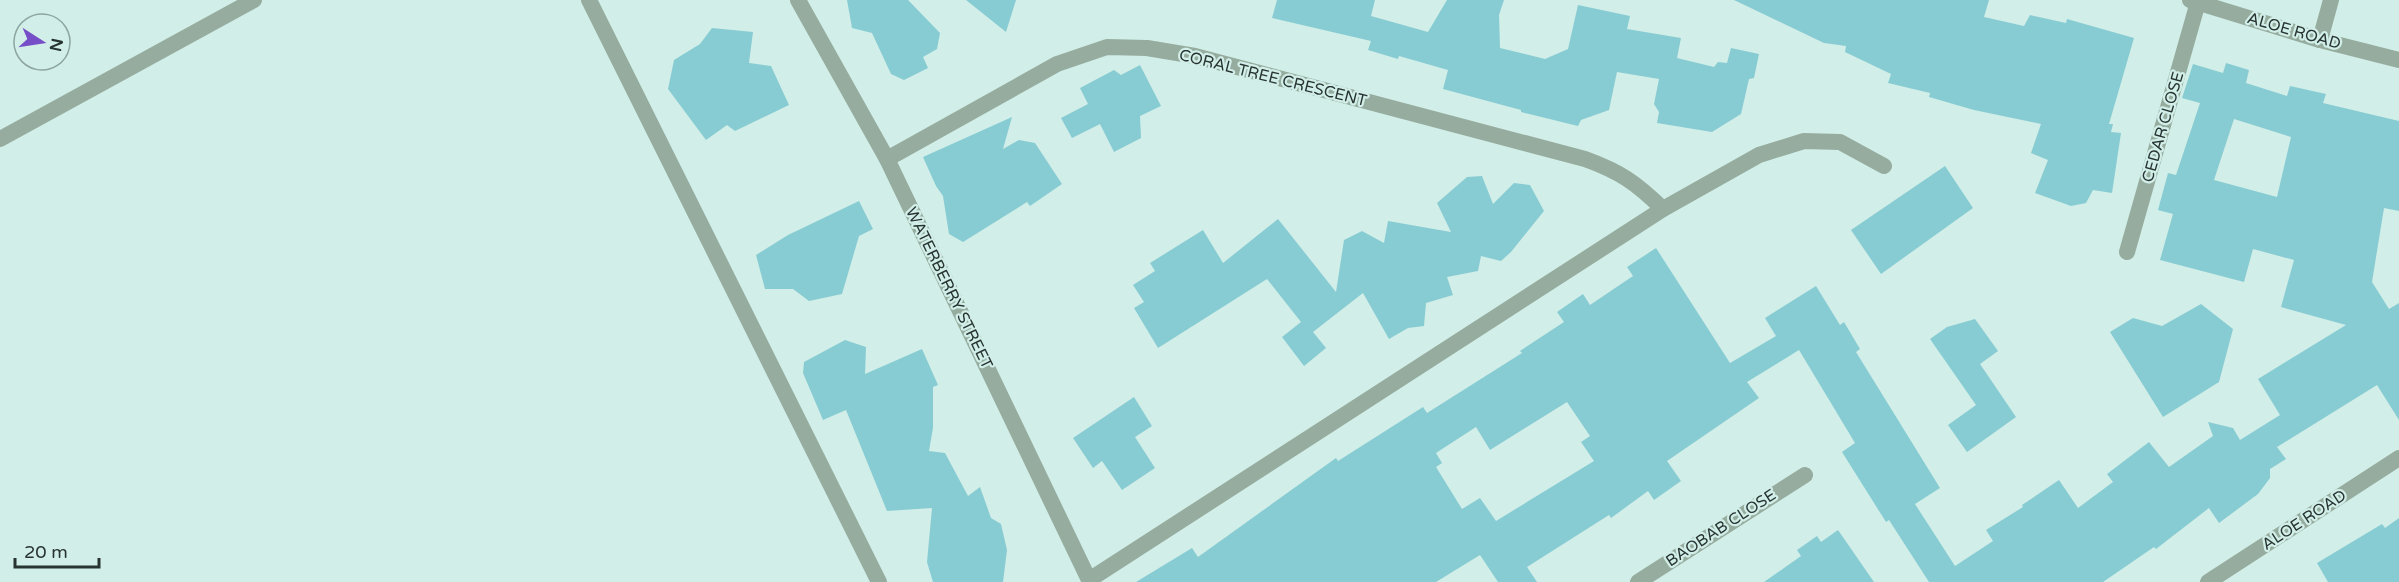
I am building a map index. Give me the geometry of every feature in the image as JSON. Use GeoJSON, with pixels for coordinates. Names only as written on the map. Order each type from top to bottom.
{"type":"FeatureCollection","features":[{"type":"Feature","properties":{"kind":"street"},"geometry":{"type":"LineString","coordinates":[[0,140],[254,0]]}},
{"type":"Feature","properties":{"kind":"street"},"geometry":{"type":"LineString","coordinates":[[589,0],[879,582]]}},
{"type":"Feature","properties":{"kind":"street","name":"WATERBERRY STREET"},"geometry":{"type":"LineString","coordinates":[[798,0],[887,159],[1090,581]]}},
{"type":"Feature","properties":{"kind":"street"},"geometry":{"type":"LineString","coordinates":[[2320,40],[2331,0]]}},
{"type":"Feature","properties":{"kind":"street","name":"ALOE ROAD"},"geometry":{"type":"LineString","coordinates":[[2194,1],[2320,40],[2399,60]]}},
{"type":"Feature","properties":{"kind":"street","name":"CEDAR CLOSE"},"geometry":{"type":"LineString","coordinates":[[2127,252],[2194,1]]}},
{"type":"Feature","properties":{"kind":"street","name":"CORAL TREE CRESCENT"},"geometry":{"type":"LineString","coordinates":[[887,159],[1057,64],[1107,47],[1147,48],[1195,56],[1585,159],[1615,170],[1637,184],[1663,209]]}},
{"type":"Feature","properties":{"kind":"street"},"geometry":{"type":"LineString","coordinates":[[1090,581],[1663,209],[1759,155],[1804,141],[1840,142],[1884,166]]}},
{"type":"Feature","properties":{"kind":"street","name":"ALOE ROAD"},"geometry":{"type":"LineString","coordinates":[[2208,582],[2399,458]]}},
{"type":"Feature","properties":{"kind":"street","name":"BAOBAB CLOSE"},"geometry":{"type":"LineString","coordinates":[[1638,582],[1805,475]]}},
{"type":"Feature","properties":{"kind":"building"},"geometry":{"type":"Polygon","coordinates":[[[847,0],[908,0],[940,33],[937,49],[923,57],[928,68],[904,80],[891,74],[872,33],[852,28],[847,0]]]}},
{"type":"Feature","properties":{"kind":"building"},"geometry":{"type":"Polygon","coordinates":[[[966,0],[1016,0],[1006,32],[966,0]]]}},
{"type":"Feature","properties":{"kind":"building"},"geometry":{"type":"Polygon","coordinates":[[[1277,0],[1375,0],[1371,16],[1428,32],[1447,0],[1504,0],[1499,15],[1500,48],[1545,59],[1568,49],[1578,5],[1630,16],[1627,29],[1681,38],[1677,58],[1714,67],[1718,62],[1727,63],[1731,48],[1759,54],[1754,78],[1749,79],[1741,114],[1712,132],[1657,123],[1659,112],[1654,104],[1659,79],[1617,72],[1609,110],[1581,120],[1578,126],[1443,89],[1448,70],[1368,50],[1371,41],[1272,18],[1277,0]]]}},
{"type":"Feature","properties":{"kind":"building"},"geometry":{"type":"Polygon","coordinates":[[[1734,0],[1989,0],[1984,17],[2024,26],[2030,15],[2066,23],[2067,19],[2134,38],[2109,124],[2113,124],[2111,132],[2121,133],[2112,193],[2093,190],[2086,203],[2071,206],[2035,193],[2048,160],[2031,153],[2041,124],[1974,110],[1929,97],[1930,93],[1888,83],[1891,74],[1845,52],[1846,46],[1824,43],[1734,0]]]}},
{"type":"Feature","properties":{"kind":"building"},"geometry":{"type":"Polygon","coordinates":[[[712,28],[753,32],[749,63],[771,66],[789,105],[735,131],[727,125],[706,140],[668,89],[674,60],[700,44],[712,28]]]}},
{"type":"Feature","properties":{"kind":"building"},"geometry":{"type":"Polygon","coordinates":[[[2226,63],[2249,70],[2246,83],[2287,96],[2290,86],[2326,94],[2323,103],[2399,121],[2399,211],[2384,208],[2372,282],[2389,309],[2399,303],[2399,420],[2377,385],[2277,447],[2286,459],[2270,469],[2270,478],[2258,494],[2219,523],[2209,508],[2156,549],[2154,547],[2103,582],[1929,582],[1889,520],[1886,522],[1842,452],[1855,443],[1799,350],[1747,382],[1759,398],[1667,461],[1681,481],[1654,500],[1648,491],[1611,518],[1609,515],[1527,567],[1537,582],[1498,582],[1480,555],[1436,582],[1136,582],[1192,548],[1198,557],[1336,458],[1338,461],[1423,407],[1427,413],[1522,353],[1520,351],[1564,322],[1557,312],[1583,294],[1590,305],[1633,276],[1627,267],[1656,248],[1730,363],[1776,336],[1765,318],[1816,286],[1840,325],[1844,322],[1860,349],[1856,352],[1940,488],[1915,504],[1955,566],[1993,541],[1986,530],[2023,507],[2022,505],[2059,480],[2078,508],[2113,482],[2107,474],[2149,442],[2169,467],[2213,436],[2208,422],[2233,428],[2240,440],[2280,415],[2258,379],[2346,325],[2281,307],[2294,260],[2253,249],[2244,282],[2160,260],[2173,214],[2158,210],[2168,173],[2176,175],[2200,103],[2182,98],[2193,64],[2223,73],[2226,63]],[[2234,119],[2214,180],[2277,197],[2291,137],[2234,119]],[[1567,402],[1490,450],[1476,427],[1436,453],[1442,463],[1436,467],[1462,509],[1480,498],[1496,521],[1594,461],[1581,442],[1590,436],[1567,402]]]}},
{"type":"Feature","properties":{"kind":"building"},"geometry":{"type":"Polygon","coordinates":[[[1140,65],[1161,106],[1140,116],[1141,138],[1114,152],[1100,124],[1072,138],[1061,118],[1088,104],[1080,88],[1114,70],[1121,75],[1140,65]]]}},
{"type":"Feature","properties":{"kind":"building"},"geometry":{"type":"Polygon","coordinates":[[[1012,117],[1003,149],[1019,140],[1035,143],[1062,184],[1030,206],[1027,202],[963,242],[949,234],[943,196],[923,157],[1012,117]]]}},
{"type":"Feature","properties":{"kind":"building"},"geometry":{"type":"Polygon","coordinates":[[[1945,166],[1973,208],[1881,274],[1851,230],[1945,166]]]}},
{"type":"Feature","properties":{"kind":"building"},"geometry":{"type":"Polygon","coordinates":[[[1482,176],[1493,204],[1514,183],[1530,185],[1544,211],[1501,261],[1481,256],[1478,271],[1447,277],[1453,295],[1426,303],[1424,326],[1408,328],[1389,339],[1363,293],[1313,332],[1326,348],[1304,366],[1282,337],[1301,322],[1267,279],[1158,348],[1134,308],[1144,302],[1133,285],[1155,271],[1150,263],[1203,230],[1223,263],[1278,219],[1336,292],[1344,240],[1362,231],[1384,243],[1388,221],[1451,232],[1437,203],[1467,177],[1482,176]]]}},
{"type":"Feature","properties":{"kind":"building"},"geometry":{"type":"Polygon","coordinates":[[[859,201],[873,229],[859,236],[842,294],[809,301],[793,289],[765,289],[756,255],[788,235],[859,201]]]}},
{"type":"Feature","properties":{"kind":"building"},"geometry":{"type":"Polygon","coordinates":[[[2201,304],[2233,329],[2219,382],[2163,417],[2110,332],[2133,318],[2162,326],[2201,304]]]}},
{"type":"Feature","properties":{"kind":"building"},"geometry":{"type":"Polygon","coordinates":[[[1975,319],[1998,351],[1980,364],[2016,417],[1967,452],[1948,425],[1976,405],[1930,339],[1947,327],[1975,319]]]}},
{"type":"Feature","properties":{"kind":"building"},"geometry":{"type":"Polygon","coordinates":[[[845,340],[866,347],[865,374],[922,349],[938,385],[933,387],[933,428],[929,451],[945,453],[968,496],[980,487],[991,518],[1001,524],[1007,550],[1003,582],[933,582],[927,562],[932,508],[887,511],[846,410],[823,420],[803,373],[804,362],[845,340]]]}},
{"type":"Feature","properties":{"kind":"building"},"geometry":{"type":"Polygon","coordinates":[[[1134,397],[1152,426],[1135,437],[1155,468],[1122,490],[1102,461],[1093,468],[1073,438],[1134,397]]]}},
{"type":"Feature","properties":{"kind":"building"},"geometry":{"type":"Polygon","coordinates":[[[2399,518],[2399,582],[2328,582],[2317,563],[2382,524],[2385,528],[2399,518]]]}},
{"type":"Feature","properties":{"kind":"building"},"geometry":{"type":"Polygon","coordinates":[[[1838,530],[1874,582],[1764,582],[1801,556],[1797,550],[1817,536],[1821,542],[1838,530]]]}}]}
